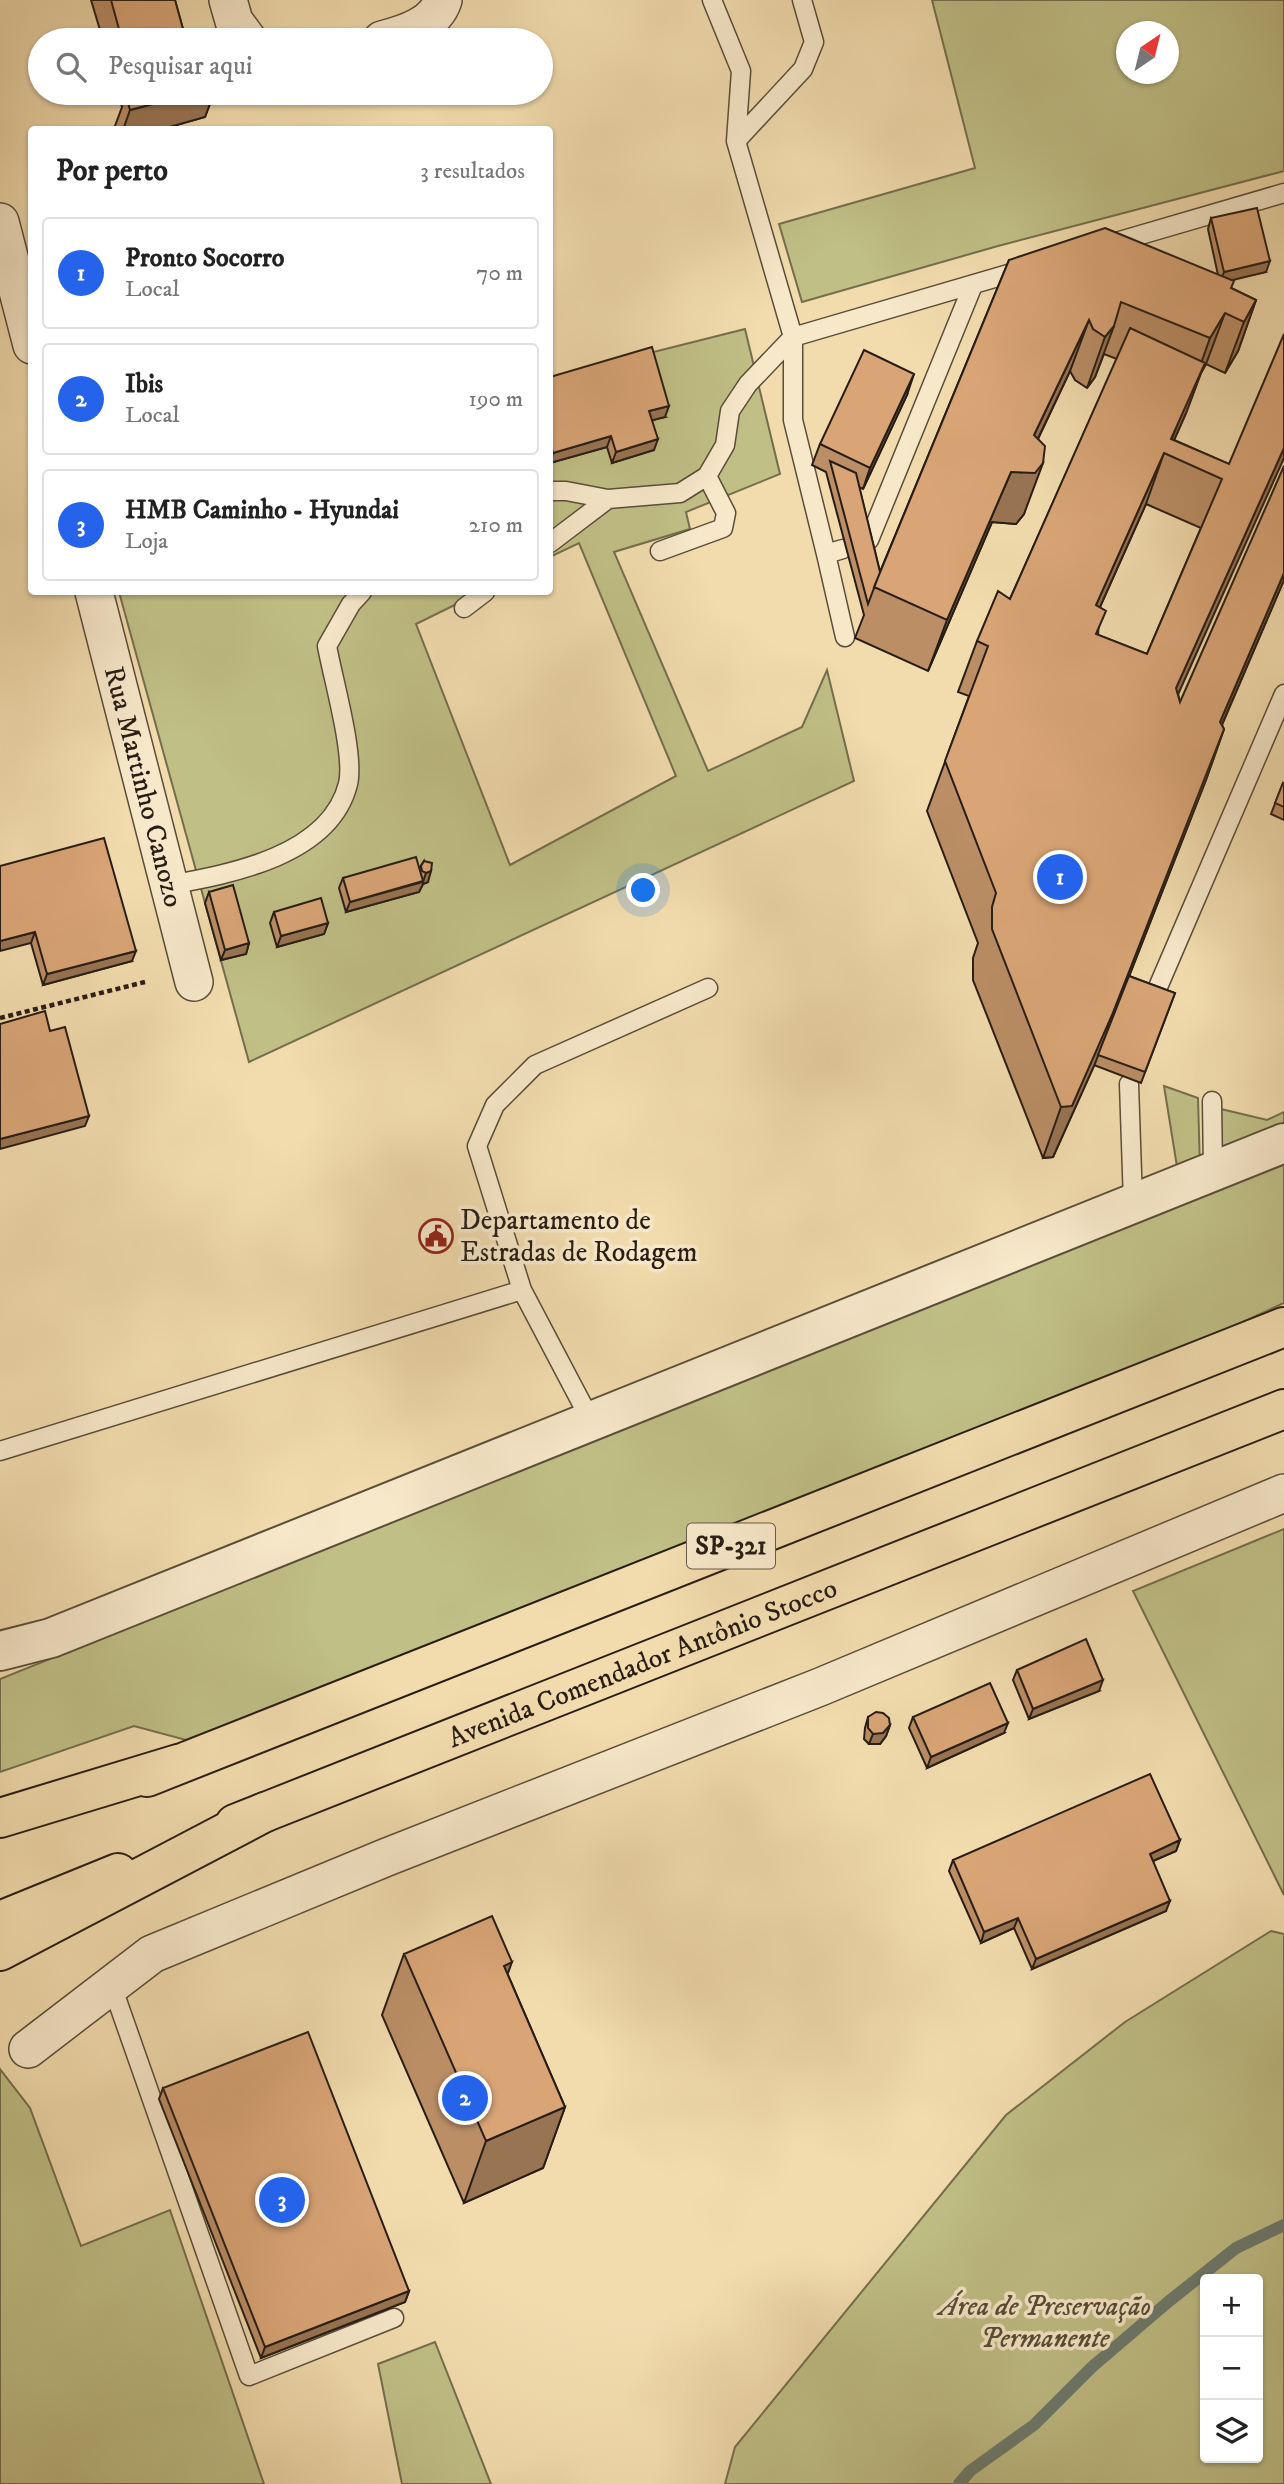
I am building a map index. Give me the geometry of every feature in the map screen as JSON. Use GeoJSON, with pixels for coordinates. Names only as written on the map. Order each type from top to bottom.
{"type":"FeatureCollection","features":[{"type":"Feature","properties":{"kind":"main road","name":"SP-321"},"geometry":{"type":"LineString","coordinates":[[178,1764],[1284,1327]]}},
{"type":"Feature","properties":{"kind":"main road","name":"Avenida Comendador Antônio Stocco"},"geometry":{"type":"LineString","coordinates":[[0,1921],[265,1812],[1284,1409]]}},
{"type":"Feature","properties":{"kind":"main road"},"geometry":{"type":"LineString","coordinates":[[0,1818],[178,1764]]}},
{"type":"Feature","properties":{"kind":"main road"},"geometry":{"type":"LineString","coordinates":[[0,1837],[178,1764]]}},
{"type":"Feature","properties":{"kind":"main road"},"geometry":{"type":"LineString","coordinates":[[0,1951],[265,1812]]}},
{"type":"Feature","properties":{"kind":"street"},"geometry":{"type":"LineString","coordinates":[[228,0],[234,20],[240,28]]}},
{"type":"Feature","properties":{"kind":"street"},"geometry":{"type":"LineString","coordinates":[[417,28],[440,10],[443,0]]}},
{"type":"Feature","properties":{"kind":"street"},"geometry":{"type":"LineString","coordinates":[[0,222],[28,330]]}},
{"type":"Feature","properties":{"kind":"street","name":"Rua Martinho Canozo"},"geometry":{"type":"LineString","coordinates":[[95,595],[194,982]]}},
{"type":"Feature","properties":{"kind":"street"},"geometry":{"type":"LineString","coordinates":[[0,1651],[51,1638],[1284,1143]]}},
{"type":"Feature","properties":{"kind":"street"},"geometry":{"type":"LineString","coordinates":[[28,2049],[152,1954],[245,1914],[820,1687],[1284,1493]]}},
{"type":"Feature","properties":{"kind":"lane"},"geometry":{"type":"LineString","coordinates":[[712,0],[741,71],[736,141],[793,338],[793,420],[834,552],[845,637]]}},
{"type":"Feature","properties":{"kind":"lane"},"geometry":{"type":"LineString","coordinates":[[736,141],[803,69],[814,42],[802,0]]}},
{"type":"Feature","properties":{"kind":"lane"},"geometry":{"type":"LineString","coordinates":[[1090,250],[1284,193]]}},
{"type":"Feature","properties":{"kind":"lane"},"geometry":{"type":"LineString","coordinates":[[553,491],[607,499],[680,494],[707,476],[725,445],[730,411],[748,384],[793,338],[1038,265]]}},
{"type":"Feature","properties":{"kind":"lane"},"geometry":{"type":"LineString","coordinates":[[869,540],[973,285]]}},
{"type":"Feature","properties":{"kind":"lane"},"geometry":{"type":"LineString","coordinates":[[660,551],[723,528],[726,513],[707,476]]}},
{"type":"Feature","properties":{"kind":"lane"},"geometry":{"type":"LineString","coordinates":[[553,541],[607,499]]}},
{"type":"Feature","properties":{"kind":"lane"},"geometry":{"type":"LineString","coordinates":[[169,885],[254,866],[288,850],[324,827],[338,808],[348,783],[348,747],[327,646],[351,604],[359,595]]}},
{"type":"Feature","properties":{"kind":"lane"},"geometry":{"type":"LineString","coordinates":[[464,608],[481,595]]}},
{"type":"Feature","properties":{"kind":"lane"},"geometry":{"type":"LineString","coordinates":[[1155,994],[1284,694]]}},
{"type":"Feature","properties":{"kind":"lane"},"geometry":{"type":"LineString","coordinates":[[591,1421],[522,1290],[477,1146],[495,1105],[535,1065],[708,988]]}},
{"type":"Feature","properties":{"kind":"lane"},"geometry":{"type":"LineString","coordinates":[[1129,1084],[1133,1203]]}},
{"type":"Feature","properties":{"kind":"lane"},"geometry":{"type":"LineString","coordinates":[[1212,1101],[1213,1171]]}},
{"type":"Feature","properties":{"kind":"lane"},"geometry":{"type":"LineString","coordinates":[[0,1451],[522,1290]]}},
{"type":"Feature","properties":{"kind":"lane"},"geometry":{"type":"LineString","coordinates":[[111,1983],[249,2376],[394,2318]]}},
{"type":"Feature","properties":{"kind":"path"},"geometry":{"type":"LineString","coordinates":[[0,1018],[145,982]]}},
{"type":"Feature","properties":{"kind":"green space"},"geometry":{"type":"Polygon","coordinates":[[[932,0],[1284,0],[1284,171],[998,246],[802,302],[779,224],[975,168],[932,0]]]}},
{"type":"Feature","properties":{"kind":"green space"},"geometry":{"type":"Polygon","coordinates":[[[745,329],[780,474],[686,512],[690,529],[614,552],[708,771],[802,727],[827,670],[854,781],[249,1062],[120,595],[475,595],[416,624],[510,865],[676,776],[579,543],[553,556],[553,377],[745,329]]]}},
{"type":"Feature","properties":{"kind":"green space"},"geometry":{"type":"Polygon","coordinates":[[[1164,1086],[1198,1098],[1200,1169],[1179,1179],[1164,1086]]]}},
{"type":"Feature","properties":{"kind":"green space"},"geometry":{"type":"Polygon","coordinates":[[[1221,1109],[1267,1120],[1284,1112],[1284,1129],[1220,1159],[1221,1109]]]}},
{"type":"Feature","properties":{"kind":"green space"},"geometry":{"type":"Polygon","coordinates":[[[1284,1161],[1284,1303],[1223,1331],[468,1632],[186,1740],[134,1726],[0,1772],[0,1679],[1284,1161]]]}},
{"type":"Feature","properties":{"kind":"green space"},"geometry":{"type":"Polygon","coordinates":[[[1284,1529],[1284,1895],[1133,1591],[1284,1529]]]}},
{"type":"Feature","properties":{"kind":"green space","name":"Área de Preservação Permanente"},"geometry":{"type":"Polygon","coordinates":[[[1271,1931],[1284,1934],[1284,2484],[725,2484],[735,2447],[1006,2115],[1125,2022],[1271,1931]]]}},
{"type":"Feature","properties":{"kind":"green space"},"geometry":{"type":"Polygon","coordinates":[[[0,2069],[30,2108],[81,2246],[170,2210],[264,2484],[0,2484],[0,2069]]]}},
{"type":"Feature","properties":{"kind":"green space"},"geometry":{"type":"Polygon","coordinates":[[[435,2342],[491,2484],[402,2484],[378,2364],[435,2342]]]}},
{"type":"Feature","properties":{"kind":"building"},"geometry":{"type":"Polygon","coordinates":[[[111,0],[175,0],[183,28],[119,28],[111,0]]]}},
{"type":"Feature","properties":{"kind":"building"},"geometry":{"type":"Polygon","coordinates":[[[129,105],[149,105],[130,110],[129,105]]]}},
{"type":"Feature","properties":{"kind":"building"},"geometry":{"type":"Polygon","coordinates":[[[1257,208],[1270,261],[1224,272],[1211,218],[1257,208]]]}},
{"type":"Feature","properties":{"kind":"building"},"geometry":{"type":"Polygon","coordinates":[[[1105,228],[1234,281],[1231,288],[1256,300],[1244,322],[1225,313],[1210,338],[1121,302],[1114,326],[1105,337],[1093,329],[1089,320],[1034,435],[1045,446],[1043,463],[1035,473],[1011,472],[947,620],[874,587],[1009,260],[1105,228]]]}},
{"type":"Feature","properties":{"kind":"building"},"geometry":{"type":"Polygon","coordinates":[[[1130,328],[1205,363],[1171,439],[1229,464],[1284,334],[1284,448],[1176,688],[1180,702],[1284,466],[1284,573],[1220,722],[1224,729],[1112,1015],[1072,1106],[1061,1107],[992,929],[992,907],[996,893],[945,761],[988,646],[977,641],[998,591],[1010,599],[1130,328]],[[1164,453],[1096,605],[1106,611],[1096,634],[1147,654],[1222,479],[1164,453]]]}},
{"type":"Feature","properties":{"kind":"building"},"geometry":{"type":"Polygon","coordinates":[[[652,347],[669,406],[649,411],[658,439],[616,452],[611,436],[553,453],[553,376],[652,347]]]}},
{"type":"Feature","properties":{"kind":"building"},"geometry":{"type":"Polygon","coordinates":[[[864,350],[914,374],[870,468],[820,444],[864,350]]]}},
{"type":"Feature","properties":{"kind":"building"},"geometry":{"type":"Polygon","coordinates":[[[830,461],[856,473],[880,572],[868,604],[830,461]]]}},
{"type":"Feature","properties":{"kind":"building"},"geometry":{"type":"Polygon","coordinates":[[[1284,784],[1284,807],[1275,803],[1284,784]]]}},
{"type":"Feature","properties":{"kind":"building"},"geometry":{"type":"Polygon","coordinates":[[[104,838],[136,951],[47,974],[35,932],[0,941],[0,866],[104,838]]]}},
{"type":"Feature","properties":{"kind":"building"},"geometry":{"type":"Polygon","coordinates":[[[416,857],[423,881],[350,902],[343,878],[416,857]]]}},
{"type":"Feature","properties":{"kind":"building"},"geometry":{"type":"Polygon","coordinates":[[[424,861],[432,863],[431,871],[422,871],[424,861]]]}},
{"type":"Feature","properties":{"kind":"building"},"geometry":{"type":"Polygon","coordinates":[[[233,885],[249,943],[225,950],[209,892],[233,885]]]}},
{"type":"Feature","properties":{"kind":"building"},"geometry":{"type":"Polygon","coordinates":[[[321,898],[328,923],[281,936],[274,912],[321,898]]]}},
{"type":"Feature","properties":{"kind":"building"},"geometry":{"type":"Polygon","coordinates":[[[1129,976],[1175,993],[1145,1072],[1098,1055],[1129,976]]]}},
{"type":"Feature","properties":{"kind":"building"},"geometry":{"type":"Polygon","coordinates":[[[45,1011],[50,1031],[65,1027],[89,1116],[0,1139],[0,1024],[45,1011]]]}},
{"type":"Feature","properties":{"kind":"building"},"geometry":{"type":"Polygon","coordinates":[[[1086,1639],[1103,1680],[1033,1709],[1017,1670],[1086,1639]]]}},
{"type":"Feature","properties":{"kind":"building"},"geometry":{"type":"Polygon","coordinates":[[[990,1683],[1008,1723],[931,1757],[913,1717],[990,1683]]]}},
{"type":"Feature","properties":{"kind":"building"},"geometry":{"type":"Polygon","coordinates":[[[876,1712],[889,1718],[890,1725],[883,1733],[873,1734],[868,1728],[868,1717],[876,1712]]]}},
{"type":"Feature","properties":{"kind":"building"},"geometry":{"type":"Polygon","coordinates":[[[1150,1774],[1180,1840],[1150,1854],[1170,1901],[1036,1959],[1018,1918],[984,1932],[953,1860],[1150,1774]]]}},
{"type":"Feature","properties":{"kind":"building"},"geometry":{"type":"Polygon","coordinates":[[[492,1916],[512,1962],[504,1966],[565,2107],[486,2141],[404,1954],[492,1916]]]}},
{"type":"Feature","properties":{"kind":"building"},"geometry":{"type":"Polygon","coordinates":[[[308,2032],[409,2291],[265,2347],[163,2088],[308,2032]]]}},
{"type":"Feature","properties":{"kind":"waterway"},"geometry":{"type":"LineString","coordinates":[[959,2484],[970,2471],[1034,2425],[1092,2367],[1168,2302],[1236,2248],[1284,2225]]}},
{"type":"Feature","properties":{"kind":"place","name":"Pronto Socorro"},"geometry":{"type":"Point","coordinates":[1060,877]}},
{"type":"Feature","properties":{"kind":"place","name":"Departamento de Estradas de Rodagem"},"geometry":{"type":"Point","coordinates":[436,1236]}},
{"type":"Feature","properties":{"kind":"place","name":"Ibis"},"geometry":{"type":"Point","coordinates":[465,2098]}},
{"type":"Feature","properties":{"kind":"place","name":"HMB Caminho - Hyundai"},"geometry":{"type":"Point","coordinates":[282,2200]}}]}
